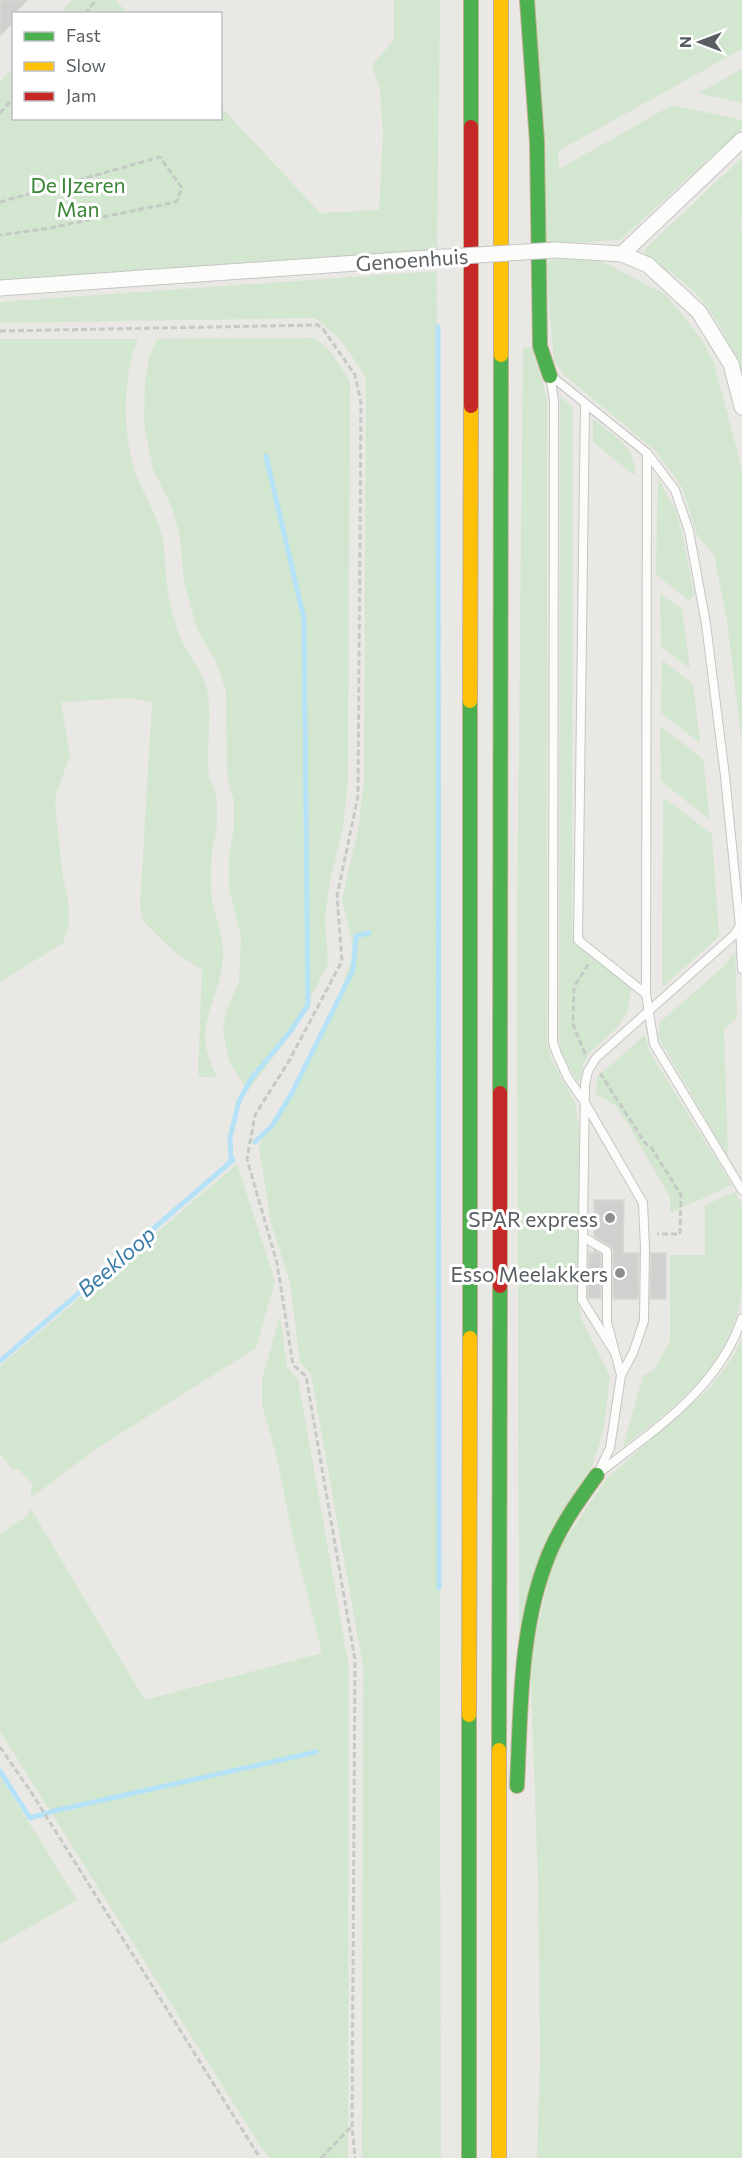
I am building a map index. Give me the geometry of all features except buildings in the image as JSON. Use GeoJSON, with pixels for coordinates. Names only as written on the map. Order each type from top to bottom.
{"type":"FeatureCollection","features":[{"type":"Feature","properties":{"kind":"highway"},"geometry":{"type":"LineString","coordinates":[[469,2158],[471,0]]}},
{"type":"Feature","properties":{"kind":"highway"},"geometry":{"type":"LineString","coordinates":[[499,2158],[501,0]]}},
{"type":"Feature","properties":{"kind":"highway"},"geometry":{"type":"LineString","coordinates":[[527,0],[537,142],[540,346],[550,376]]}},
{"type":"Feature","properties":{"kind":"highway"},"geometry":{"type":"LineString","coordinates":[[500,1885],[513,1809],[524,1660],[530,1618],[549,1554],[569,1515],[597,1475]]}},
{"type":"Feature","properties":{"kind":"street"},"geometry":{"type":"LineString","coordinates":[[622,254],[742,140]]}},
{"type":"Feature","properties":{"kind":"street","name":"Genoenhuis"},"geometry":{"type":"LineString","coordinates":[[0,288],[556,250],[622,254],[648,265],[699,312],[731,363],[742,407]]}},
{"type":"Feature","properties":{"kind":"lane"},"geometry":{"type":"LineString","coordinates":[[550,376],[647,453],[675,490],[689,531],[706,624],[725,776],[742,969]]}},
{"type":"Feature","properties":{"kind":"lane"},"geometry":{"type":"LineString","coordinates":[[550,376],[554,401],[553,1042],[556,1054],[568,1078],[584,1101],[643,1203],[645,1247],[644,1321],[633,1353],[621,1375],[610,1448],[597,1475]]}},
{"type":"Feature","properties":{"kind":"lane"},"geometry":{"type":"LineString","coordinates":[[585,403],[579,940],[646,994]]}},
{"type":"Feature","properties":{"kind":"lane"},"geometry":{"type":"LineString","coordinates":[[647,453],[646,994],[654,1044],[742,1190]]}},
{"type":"Feature","properties":{"kind":"lane"},"geometry":{"type":"LineString","coordinates":[[614,1352],[582,1300],[585,1084],[596,1058],[734,935],[740,926]]}},
{"type":"Feature","properties":{"kind":"lane"},"geometry":{"type":"LineString","coordinates":[[583,1237],[608,1251],[608,1322],[621,1375]]}},
{"type":"Feature","properties":{"kind":"lane"},"geometry":{"type":"LineString","coordinates":[[597,1475],[654,1430],[708,1382],[727,1354],[742,1318]]}},
{"type":"Feature","properties":{"kind":"path"},"geometry":{"type":"LineString","coordinates":[[87,12],[96,0]]}},
{"type":"Feature","properties":{"kind":"path"},"geometry":{"type":"LineString","coordinates":[[0,113],[12,99]]}},
{"type":"Feature","properties":{"kind":"path"},"geometry":{"type":"LineString","coordinates":[[0,202],[160,157],[182,188],[176,202],[50,228],[0,235]]}},
{"type":"Feature","properties":{"kind":"path"},"geometry":{"type":"LineString","coordinates":[[0,331],[318,325],[323,328],[355,375],[361,403],[358,796],[338,896],[342,961],[289,1060],[255,1115],[247,1159],[277,1263],[293,1365],[306,1376],[355,1660],[352,2126],[356,2158]]}},
{"type":"Feature","properties":{"kind":"path"},"geometry":{"type":"LineString","coordinates":[[595,954],[574,987],[573,1024],[581,1048],[645,1143],[651,1147],[681,1195],[680,1234],[643,1234]]}},
{"type":"Feature","properties":{"kind":"path"},"geometry":{"type":"LineString","coordinates":[[0,1747],[31,1792],[260,2158]]}},
{"type":"Feature","properties":{"kind":"path"},"geometry":{"type":"LineString","coordinates":[[321,2158],[352,2126]]}},
{"type":"Feature","properties":{"kind":"green space"},"geometry":{"type":"Polygon","coordinates":[[[72,0],[116,0],[126,12],[61,12],[72,0]]]}},
{"type":"Feature","properties":{"kind":"green space","name":"De IJzeren Man"},"geometry":{"type":"Polygon","coordinates":[[[394,0],[440,0],[437,250],[83,274],[0,285],[0,82],[12,68],[12,120],[222,120],[222,108],[320,213],[379,210],[383,133],[380,90],[372,65],[394,40],[394,0]]]}},
{"type":"Feature","properties":{"kind":"green space"},"geometry":{"type":"Polygon","coordinates":[[[534,0],[742,0],[742,49],[558,151],[559,169],[672,105],[742,120],[742,129],[620,240],[546,244],[534,0]]]}},
{"type":"Feature","properties":{"kind":"green space"},"geometry":{"type":"Polygon","coordinates":[[[742,69],[742,103],[698,93],[742,69]]]}},
{"type":"Feature","properties":{"kind":"green space"},"geometry":{"type":"Polygon","coordinates":[[[742,158],[742,221],[740,226],[742,227],[742,382],[728,343],[708,308],[681,280],[645,259],[645,249],[742,158]]]}},
{"type":"Feature","properties":{"kind":"green space"},"geometry":{"type":"Polygon","coordinates":[[[575,259],[603,262],[665,294],[701,338],[714,363],[742,469],[742,745],[727,621],[714,555],[696,533],[683,489],[656,451],[565,376],[554,361],[545,260],[575,259]]]}},
{"type":"Feature","properties":{"kind":"green space"},"geometry":{"type":"Polygon","coordinates":[[[437,271],[441,2158],[362,2158],[363,1666],[311,1374],[300,1362],[290,1282],[271,1223],[259,1148],[263,1135],[309,1061],[339,998],[354,950],[342,900],[358,830],[364,781],[366,377],[340,339],[315,318],[0,323],[0,302],[437,271]]]}},
{"type":"Feature","properties":{"kind":"green space"},"geometry":{"type":"Polygon","coordinates":[[[315,338],[329,350],[350,381],[348,780],[343,827],[330,881],[325,918],[328,964],[295,1028],[248,1091],[229,1061],[223,1030],[226,1012],[239,981],[241,937],[229,889],[229,855],[234,828],[234,801],[227,775],[226,691],[216,662],[197,629],[184,582],[180,536],[172,508],[153,469],[144,422],[145,382],[149,358],[157,339],[315,338]]]}},
{"type":"Feature","properties":{"kind":"green space"},"geometry":{"type":"Polygon","coordinates":[[[0,339],[138,339],[129,371],[126,408],[132,462],[161,532],[168,591],[179,634],[200,671],[208,695],[209,777],[217,803],[211,889],[222,938],[223,955],[221,972],[208,1015],[206,1044],[209,1060],[218,1077],[199,1077],[202,970],[176,953],[144,922],[140,907],[152,702],[131,698],[61,702],[70,756],[57,791],[55,805],[63,878],[69,904],[69,925],[63,943],[0,982],[0,339]]]}},
{"type":"Feature","properties":{"kind":"green space"},"geometry":{"type":"Polygon","coordinates":[[[534,347],[547,401],[547,1041],[551,1059],[575,1102],[579,1128],[578,1302],[581,1318],[610,1376],[604,1426],[599,1445],[519,1645],[517,930],[523,348],[534,347]]]}},
{"type":"Feature","properties":{"kind":"green space"},"geometry":{"type":"Polygon","coordinates":[[[560,396],[573,407],[572,940],[631,988],[628,1011],[616,1029],[590,1052],[583,1065],[581,1079],[577,1081],[561,1052],[559,1038],[560,396]]]}},
{"type":"Feature","properties":{"kind":"green space"},"geometry":{"type":"Polygon","coordinates":[[[593,419],[622,442],[632,456],[635,474],[632,474],[593,442],[593,419]]]}},
{"type":"Feature","properties":{"kind":"green space"},"geometry":{"type":"Polygon","coordinates":[[[658,478],[676,511],[682,532],[694,595],[689,601],[656,574],[658,478]]]}},
{"type":"Feature","properties":{"kind":"green space"},"geometry":{"type":"Polygon","coordinates":[[[660,594],[682,609],[690,669],[661,646],[660,594]]]}},
{"type":"Feature","properties":{"kind":"green space"},"geometry":{"type":"Polygon","coordinates":[[[662,660],[693,684],[700,743],[661,713],[662,660]]]}},
{"type":"Feature","properties":{"kind":"green space"},"geometry":{"type":"Polygon","coordinates":[[[660,726],[703,759],[710,820],[661,781],[660,726]]]}},
{"type":"Feature","properties":{"kind":"green space"},"geometry":{"type":"Polygon","coordinates":[[[663,797],[712,834],[719,936],[662,988],[663,797]]]}},
{"type":"Feature","properties":{"kind":"green space"},"geometry":{"type":"Polygon","coordinates":[[[735,952],[737,1018],[724,1029],[728,1157],[658,1037],[660,1022],[723,967],[735,952]]]}},
{"type":"Feature","properties":{"kind":"green space"},"geometry":{"type":"Polygon","coordinates":[[[645,1035],[649,1051],[732,1185],[670,1213],[670,1197],[626,1121],[615,1105],[596,1094],[597,1077],[645,1035]]]}},
{"type":"Feature","properties":{"kind":"green space"},"geometry":{"type":"Polygon","coordinates":[[[237,1164],[275,1281],[256,1348],[96,1449],[32,1497],[30,1494],[33,1484],[18,1469],[13,1470],[0,1454],[0,1366],[237,1164]]]}},
{"type":"Feature","properties":{"kind":"green space"},"geometry":{"type":"Polygon","coordinates":[[[735,1192],[742,1204],[742,1291],[727,1341],[714,1362],[682,1399],[623,1447],[643,1376],[654,1370],[670,1342],[670,1255],[705,1255],[705,1205],[735,1192]]]}},
{"type":"Feature","properties":{"kind":"green space"},"geometry":{"type":"Polygon","coordinates":[[[280,1316],[287,1367],[298,1380],[349,1667],[348,2158],[270,2158],[259,2144],[0,1731],[0,1534],[27,1516],[31,1509],[145,1700],[322,1653],[292,1534],[277,1458],[262,1405],[262,1379],[280,1316]]]}},
{"type":"Feature","properties":{"kind":"green space"},"geometry":{"type":"Polygon","coordinates":[[[742,1337],[742,2158],[537,2158],[540,2058],[538,1879],[530,1658],[554,1556],[607,1478],[710,1388],[732,1358],[742,1337]]]}},
{"type":"Feature","properties":{"kind":"green space"},"geometry":{"type":"Polygon","coordinates":[[[0,1776],[77,1900],[0,1944],[0,1776]]]}},
{"type":"Feature","properties":{"kind":"waterway"},"geometry":{"type":"LineString","coordinates":[[438,327],[439,1588]]}},
{"type":"Feature","properties":{"kind":"waterway"},"geometry":{"type":"LineString","coordinates":[[231,1161],[230,1138],[239,1101],[251,1079],[290,1032],[308,1005],[304,619],[266,456]]}},
{"type":"Feature","properties":{"kind":"waterway","name":"Beekloop"},"geometry":{"type":"LineString","coordinates":[[255,1142],[273,1125],[293,1091],[353,970],[356,936],[369,933]]}},
{"type":"Feature","properties":{"kind":"waterway","name":"Beekloop"},"geometry":{"type":"LineString","coordinates":[[0,1361],[233,1160]]}},
{"type":"Feature","properties":{"kind":"waterway"},"geometry":{"type":"LineString","coordinates":[[0,1771],[30,1818],[316,1752]]}},
{"type":"Feature","properties":{"kind":"traffic: fast"},"geometry":{"type":"LineString","coordinates":[[471,0],[471,127]]}},
{"type":"Feature","properties":{"kind":"traffic: fast"},"geometry":{"type":"LineString","coordinates":[[527,0],[537,142],[540,346],[550,376]]}},
{"type":"Feature","properties":{"kind":"traffic: fast"},"geometry":{"type":"LineString","coordinates":[[500,1093],[501,355]]}},
{"type":"Feature","properties":{"kind":"traffic: fast"},"geometry":{"type":"LineString","coordinates":[[470,701],[470,1338]]}},
{"type":"Feature","properties":{"kind":"traffic: fast"},"geometry":{"type":"LineString","coordinates":[[499,1750],[500,1286]]}},
{"type":"Feature","properties":{"kind":"traffic: fast"},"geometry":{"type":"LineString","coordinates":[[517,1786],[523,1668],[539,1582],[559,1533],[597,1475]]}},
{"type":"Feature","properties":{"kind":"traffic: fast"},"geometry":{"type":"LineString","coordinates":[[469,1715],[469,2158]]}},
{"type":"Feature","properties":{"kind":"traffic: slow"},"geometry":{"type":"LineString","coordinates":[[501,0],[501,355]]}},
{"type":"Feature","properties":{"kind":"traffic: slow"},"geometry":{"type":"LineString","coordinates":[[470,701],[471,406]]}},
{"type":"Feature","properties":{"kind":"traffic: slow"},"geometry":{"type":"LineString","coordinates":[[469,1715],[470,1338]]}},
{"type":"Feature","properties":{"kind":"traffic: slow"},"geometry":{"type":"LineString","coordinates":[[499,1750],[499,2158]]}},
{"type":"Feature","properties":{"kind":"traffic: jam"},"geometry":{"type":"LineString","coordinates":[[471,127],[471,406]]}},
{"type":"Feature","properties":{"kind":"traffic: jam"},"geometry":{"type":"LineString","coordinates":[[500,1093],[500,1286]]}},
{"type":"Feature","properties":{"kind":"place","name":"SPAR express"},"geometry":{"type":"Point","coordinates":[610,1218]}},
{"type":"Feature","properties":{"kind":"place","name":"Esso Meelakkers"},"geometry":{"type":"Point","coordinates":[620,1273]}}]}
